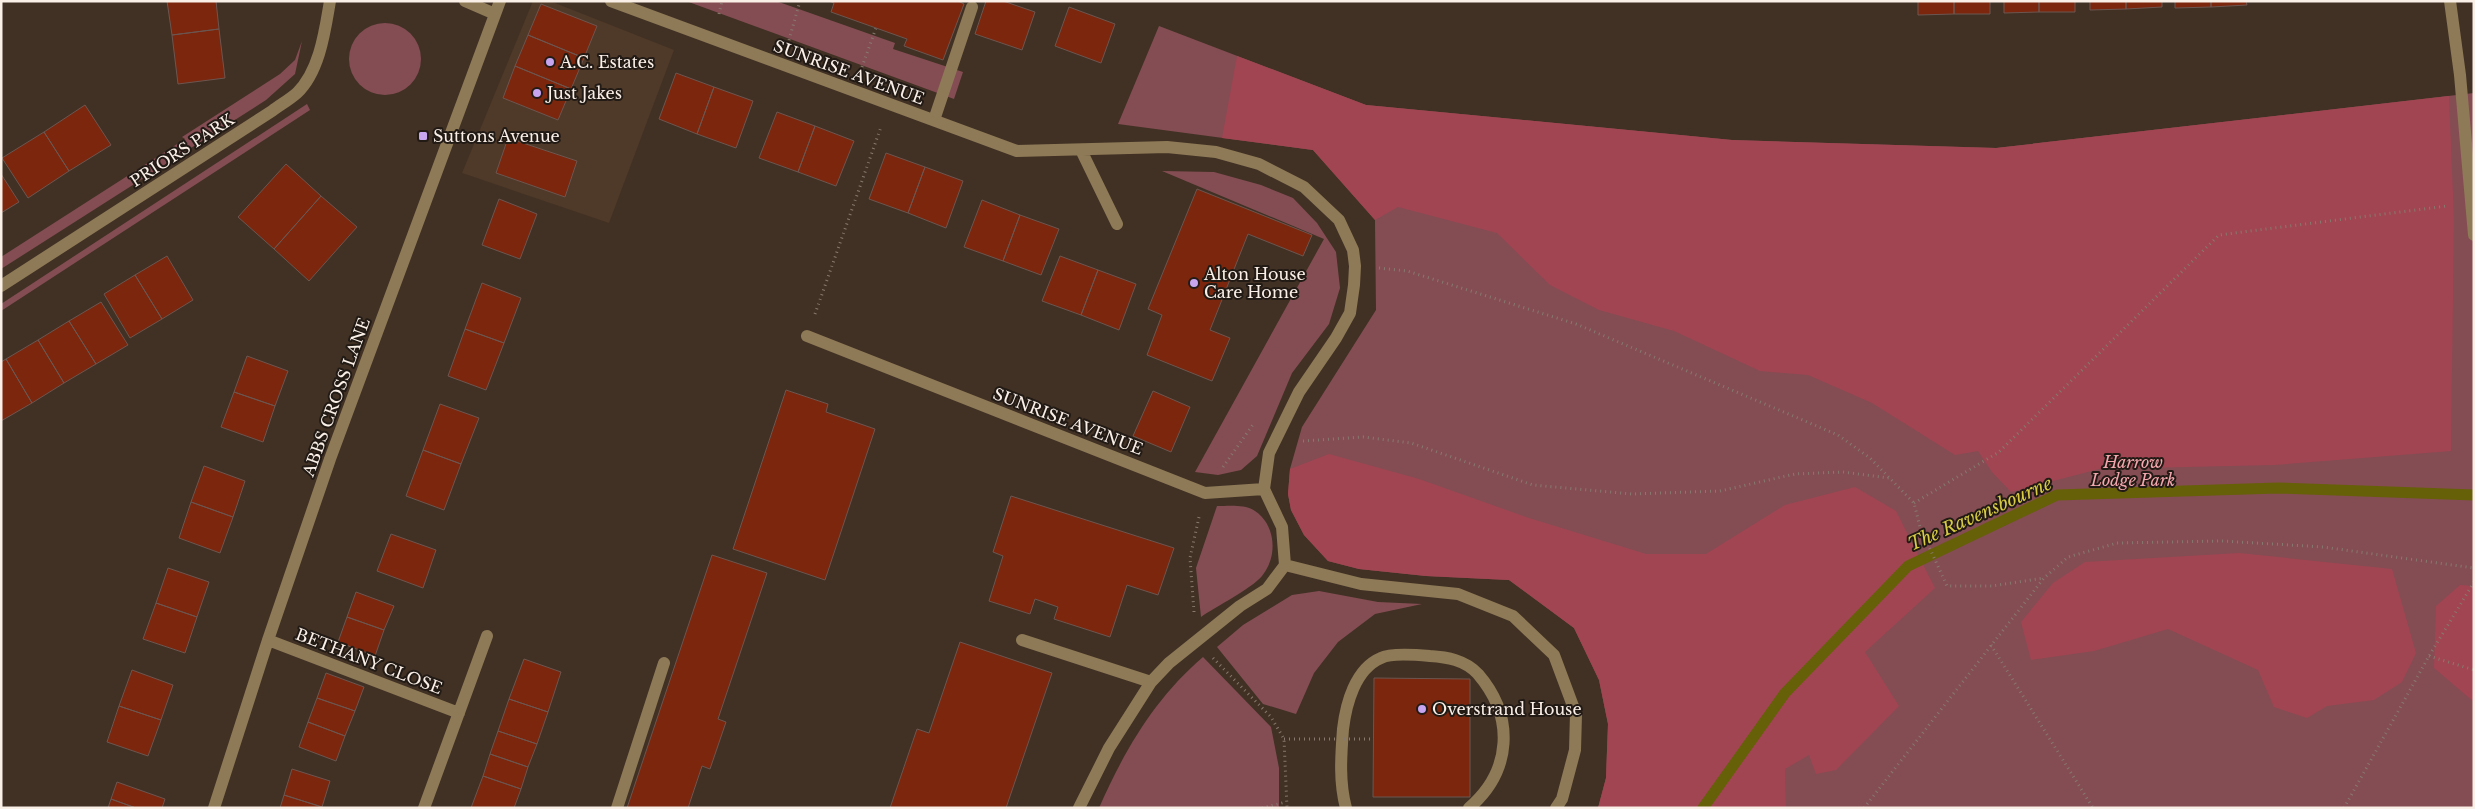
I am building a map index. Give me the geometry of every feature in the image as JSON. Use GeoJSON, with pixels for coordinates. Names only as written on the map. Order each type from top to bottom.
{"type":"FeatureCollection","features":[{"type":"Feature","properties":{"kind":"street","name":"PRIORS PARK"},"geometry":{"type":"LineString","coordinates":[[1,286],[272,112],[298,92],[311,71],[323,40],[330,1]]}},
{"type":"Feature","properties":{"kind":"street"},"geometry":{"type":"LineString","coordinates":[[465,1],[495,14]]}},
{"type":"Feature","properties":{"kind":"street","name":"ABBS CROSS LANE"},"geometry":{"type":"LineString","coordinates":[[214,808],[268,640],[330,460],[500,1]]}},
{"type":"Feature","properties":{"kind":"street","name":"SUNRISE AVENUE"},"geometry":{"type":"LineString","coordinates":[[611,1],[1017,151],[1167,147],[1216,152],[1259,164],[1304,187],[1339,220],[1353,250],[1355,266],[1350,313],[1336,338],[1299,392],[1274,442],[1269,453],[1264,489],[1205,493],[807,336]]}},
{"type":"Feature","properties":{"kind":"street"},"geometry":{"type":"LineString","coordinates":[[2450,1],[2460,75],[2474,235]]}},
{"type":"Feature","properties":{"kind":"street"},"geometry":{"type":"LineString","coordinates":[[934,120],[972,7]]}},
{"type":"Feature","properties":{"kind":"street"},"geometry":{"type":"LineString","coordinates":[[1081,150],[1117,224]]}},
{"type":"Feature","properties":{"kind":"street"},"geometry":{"type":"LineString","coordinates":[[1079,808],[1109,748],[1151,682],[1169,663],[1240,606],[1267,589],[1285,565],[1282,527],[1264,489]]}},
{"type":"Feature","properties":{"kind":"street"},"geometry":{"type":"LineString","coordinates":[[1285,565],[1361,584],[1458,594],[1513,616],[1554,655],[1576,714],[1575,750],[1562,799],[1556,808]]}},
{"type":"Feature","properties":{"kind":"street","name":"BETHANY CLOSE"},"geometry":{"type":"LineString","coordinates":[[424,808],[488,636]]}},
{"type":"Feature","properties":{"kind":"street","name":"BETHANY CLOSE"},"geometry":{"type":"LineString","coordinates":[[268,640],[459,713]]}},
{"type":"Feature","properties":{"kind":"street"},"geometry":{"type":"LineString","coordinates":[[1022,640],[1151,682]]}},
{"type":"Feature","properties":{"kind":"street"},"geometry":{"type":"LineString","coordinates":[[1346,808],[1341,790],[1341,753],[1345,715],[1354,686],[1365,670],[1381,657],[1420,655],[1452,658],[1477,673],[1496,704],[1505,729],[1499,769],[1483,795],[1468,808]]}},
{"type":"Feature","properties":{"kind":"street"},"geometry":{"type":"LineString","coordinates":[[617,808],[664,663]]}},
{"type":"Feature","properties":{"kind":"path"},"geometry":{"type":"LineString","coordinates":[[782,65],[800,1]]}},
{"type":"Feature","properties":{"kind":"path"},"geometry":{"type":"LineString","coordinates":[[854,91],[876,28]]}},
{"type":"Feature","properties":{"kind":"path"},"geometry":{"type":"LineString","coordinates":[[807,336],[889,104]]}},
{"type":"Feature","properties":{"kind":"path"},"geometry":{"type":"LineString","coordinates":[[1914,504],[2000,452],[2219,235],[2470,204]]}},
{"type":"Feature","properties":{"kind":"path"},"geometry":{"type":"LineString","coordinates":[[1355,266],[1407,271],[1576,324],[1838,435],[1870,458],[1914,504],[1920,527],[1946,586],[1992,586],[2044,578]]}},
{"type":"Feature","properties":{"kind":"path"},"geometry":{"type":"LineString","coordinates":[[1274,442],[1363,437],[1411,444],[1533,486],[1632,494],[1720,491],[1805,474],[1843,472],[1890,478]]}},
{"type":"Feature","properties":{"kind":"path"},"geometry":{"type":"LineString","coordinates":[[1864,808],[2044,578],[2068,557],[2117,543],[2222,541],[2323,547],[2474,568]]}},
{"type":"Feature","properties":{"kind":"path"},"geometry":{"type":"LineString","coordinates":[[2344,808],[2474,582]]}},
{"type":"Feature","properties":{"kind":"path"},"geometry":{"type":"LineString","coordinates":[[1991,645],[2093,808]]}},
{"type":"Feature","properties":{"kind":"path"},"geometry":{"type":"LineString","coordinates":[[2430,656],[2474,670]]}},
{"type":"Feature","properties":{"kind":"path"},"geometry":{"type":"LineString","coordinates":[[1284,739],[1374,738]]}},
{"type":"Feature","properties":{"kind":"path"},"geometry":{"type":"LineString","coordinates":[[1262,808],[1286,802],[1287,808]]}},
{"type":"Feature","properties":{"kind":"shaded area"},"geometry":{"type":"Polygon","coordinates":[[[533,1],[550,1],[674,50],[609,223],[462,173],[533,1]]]}},
{"type":"Feature","properties":{"kind":"shaded area"},"geometry":{"type":"Polygon","coordinates":[[[1237,56],[1366,105],[1732,140],[1996,148],[2449,96],[2454,219],[2451,451],[2274,465],[2099,469],[2011,492],[1992,472],[1978,451],[1955,455],[1872,403],[1808,375],[1760,371],[1674,331],[1599,310],[1550,285],[1497,233],[1398,207],[1375,220],[1313,150],[1222,138],[1237,56]]]}},
{"type":"Feature","properties":{"kind":"shaded area"},"geometry":{"type":"Polygon","coordinates":[[[1329,454],[1419,479],[1529,518],[1646,554],[1706,554],[1785,505],[1855,487],[1896,511],[1935,588],[1865,652],[1899,706],[1836,770],[1816,774],[1809,755],[1785,769],[1786,808],[1598,808],[1606,778],[1608,724],[1599,680],[1574,628],[1509,580],[1426,576],[1359,569],[1328,561],[1304,535],[1291,510],[1288,494],[1290,469],[1329,454]]]}},
{"type":"Feature","properties":{"kind":"shaded area"},"geometry":{"type":"Polygon","coordinates":[[[2239,553],[2392,569],[2416,653],[2402,682],[2374,700],[2327,706],[2307,718],[2274,707],[2258,670],[2168,629],[2094,651],[2031,660],[2021,622],[2053,583],[2085,562],[2239,553]]]}},
{"type":"Feature","properties":{"kind":"shaded area"},"geometry":{"type":"Polygon","coordinates":[[[2460,585],[2474,586],[2474,702],[2434,668],[2436,606],[2460,585]]]}},
{"type":"Feature","properties":{"kind":"green space"},"geometry":{"type":"Polygon","coordinates":[[[686,1],[776,1],[895,43],[893,49],[963,72],[954,99],[686,1]]]}},
{"type":"Feature","properties":{"kind":"green space"},"geometry":{"type":"Polygon","coordinates":[[[385,23],[399,26],[411,33],[418,45],[421,59],[418,73],[411,85],[399,92],[385,95],[371,92],[359,85],[352,73],[349,59],[352,45],[359,33],[371,26],[385,23]]]}},
{"type":"Feature","properties":{"kind":"green space","name":"Harrow Lodge Park"},"geometry":{"type":"Polygon","coordinates":[[[1159,26],[1366,105],[1732,140],[1996,148],[2474,93],[2474,808],[1598,808],[1606,778],[1608,724],[1599,680],[1574,628],[1509,580],[1426,576],[1359,569],[1328,561],[1304,535],[1291,510],[1288,494],[1290,469],[1302,427],[1376,310],[1375,220],[1313,150],[1118,124],[1159,26]]]}},
{"type":"Feature","properties":{"kind":"green space"},"geometry":{"type":"Polygon","coordinates":[[[302,41],[295,74],[266,100],[1,269],[1,257],[185,139],[182,137],[280,74],[295,60],[302,41]]]}},
{"type":"Feature","properties":{"kind":"green space"},"geometry":{"type":"Polygon","coordinates":[[[307,104],[310,110],[1,311],[1,304],[307,104]]]}},
{"type":"Feature","properties":{"kind":"green space"},"geometry":{"type":"Polygon","coordinates":[[[1162,171],[1214,172],[1261,185],[1293,198],[1317,223],[1336,252],[1340,288],[1329,324],[1292,373],[1257,456],[1241,470],[1218,475],[1195,472],[1324,239],[1162,171]]]}},
{"type":"Feature","properties":{"kind":"green space"},"geometry":{"type":"Polygon","coordinates":[[[1217,506],[1242,506],[1255,511],[1262,517],[1271,533],[1271,560],[1257,581],[1201,617],[1196,568],[1217,506]]]}},
{"type":"Feature","properties":{"kind":"green space"},"geometry":{"type":"Polygon","coordinates":[[[1319,591],[1378,602],[1422,604],[1375,614],[1338,642],[1314,673],[1296,714],[1263,704],[1217,647],[1243,625],[1292,595],[1319,591]]]}},
{"type":"Feature","properties":{"kind":"green space"},"geometry":{"type":"Polygon","coordinates":[[[1203,657],[1271,727],[1279,768],[1279,808],[1099,808],[1119,766],[1142,726],[1170,690],[1203,657]]]}},
{"type":"Feature","properties":{"kind":"building"},"geometry":{"type":"Polygon","coordinates":[[[167,1],[216,1],[219,29],[172,35],[167,1]]]}},
{"type":"Feature","properties":{"kind":"building"},"geometry":{"type":"Polygon","coordinates":[[[829,1],[958,1],[964,4],[943,60],[904,46],[907,39],[831,12],[834,3],[829,1]]]}},
{"type":"Feature","properties":{"kind":"building"},"geometry":{"type":"Polygon","coordinates":[[[986,1],[1003,1],[1035,12],[1022,50],[975,34],[986,1]]]}},
{"type":"Feature","properties":{"kind":"building"},"geometry":{"type":"Polygon","coordinates":[[[1918,1],[1954,1],[1954,14],[1918,15],[1918,1]]]}},
{"type":"Feature","properties":{"kind":"building"},"geometry":{"type":"Polygon","coordinates":[[[1954,1],[1990,1],[1990,14],[1954,14],[1954,1]]]}},
{"type":"Feature","properties":{"kind":"building"},"geometry":{"type":"Polygon","coordinates":[[[2004,1],[2039,1],[2039,12],[2004,13],[2004,1]]]}},
{"type":"Feature","properties":{"kind":"building"},"geometry":{"type":"Polygon","coordinates":[[[2039,1],[2075,1],[2075,12],[2039,12],[2039,1]]]}},
{"type":"Feature","properties":{"kind":"building"},"geometry":{"type":"Polygon","coordinates":[[[2090,1],[2126,1],[2126,9],[2090,10],[2090,1]]]}},
{"type":"Feature","properties":{"kind":"building"},"geometry":{"type":"Polygon","coordinates":[[[2126,1],[2162,1],[2162,7],[2126,9],[2126,1]]]}},
{"type":"Feature","properties":{"kind":"building"},"geometry":{"type":"Polygon","coordinates":[[[2175,1],[2211,1],[2211,7],[2175,8],[2175,1]]]}},
{"type":"Feature","properties":{"kind":"building"},"geometry":{"type":"Polygon","coordinates":[[[2211,1],[2246,1],[2247,5],[2211,7],[2211,1]]]}},
{"type":"Feature","properties":{"kind":"building"},"geometry":{"type":"Polygon","coordinates":[[[541,4],[597,26],[584,58],[528,35],[541,4]]]}},
{"type":"Feature","properties":{"kind":"building"},"geometry":{"type":"Polygon","coordinates":[[[1069,7],[1115,24],[1101,63],[1055,46],[1069,7]]]}},
{"type":"Feature","properties":{"kind":"building"},"geometry":{"type":"Polygon","coordinates":[[[219,29],[225,78],[178,84],[172,35],[219,29]]]}},
{"type":"Feature","properties":{"kind":"building","name":"A.C. Estates"},"geometry":{"type":"Polygon","coordinates":[[[528,35],[584,58],[571,89],[515,66],[528,35]]]}},
{"type":"Feature","properties":{"kind":"building","name":"Just Jakes"},"geometry":{"type":"Polygon","coordinates":[[[515,66],[571,89],[558,120],[503,98],[515,66]]]}},
{"type":"Feature","properties":{"kind":"building"},"geometry":{"type":"Polygon","coordinates":[[[676,73],[714,87],[697,134],[659,119],[676,73]]]}},
{"type":"Feature","properties":{"kind":"building"},"geometry":{"type":"Polygon","coordinates":[[[714,87],[753,101],[736,148],[697,134],[714,87]]]}},
{"type":"Feature","properties":{"kind":"building"},"geometry":{"type":"Polygon","coordinates":[[[85,105],[111,145],[69,171],[44,132],[85,105]]]}},
{"type":"Feature","properties":{"kind":"building"},"geometry":{"type":"Polygon","coordinates":[[[777,112],[815,126],[798,172],[759,158],[777,112]]]}},
{"type":"Feature","properties":{"kind":"building"},"geometry":{"type":"Polygon","coordinates":[[[815,126],[854,141],[836,186],[798,172],[815,126]]]}},
{"type":"Feature","properties":{"kind":"building"},"geometry":{"type":"Polygon","coordinates":[[[44,132],[69,171],[28,198],[2,158],[44,132]]]}},
{"type":"Feature","properties":{"kind":"building"},"geometry":{"type":"Polygon","coordinates":[[[508,138],[577,161],[565,197],[496,173],[508,138]]]}},
{"type":"Feature","properties":{"kind":"building"},"geometry":{"type":"Polygon","coordinates":[[[886,153],[925,167],[908,213],[869,199],[886,153]]]}},
{"type":"Feature","properties":{"kind":"building"},"geometry":{"type":"Polygon","coordinates":[[[286,164],[321,196],[274,249],[238,217],[286,164]]]}},
{"type":"Feature","properties":{"kind":"building"},"geometry":{"type":"Polygon","coordinates":[[[925,167],[963,181],[946,228],[908,213],[925,167]]]}},
{"type":"Feature","properties":{"kind":"building"},"geometry":{"type":"Polygon","coordinates":[[[1,174],[19,202],[1,213],[1,174]]]}},
{"type":"Feature","properties":{"kind":"building","name":"Alton House Care Home"},"geometry":{"type":"Polygon","coordinates":[[[1197,189],[1312,235],[1303,256],[1248,234],[1210,330],[1230,338],[1212,381],[1147,355],[1162,315],[1148,309],[1197,189]]]}},
{"type":"Feature","properties":{"kind":"building"},"geometry":{"type":"Polygon","coordinates":[[[321,196],[357,227],[309,281],[274,249],[321,196]]]}},
{"type":"Feature","properties":{"kind":"building"},"geometry":{"type":"Polygon","coordinates":[[[499,199],[537,214],[520,259],[482,245],[499,199]]]}},
{"type":"Feature","properties":{"kind":"building"},"geometry":{"type":"Polygon","coordinates":[[[982,200],[1020,215],[1003,261],[964,247],[982,200]]]}},
{"type":"Feature","properties":{"kind":"building"},"geometry":{"type":"Polygon","coordinates":[[[1020,215],[1059,229],[1041,275],[1003,261],[1020,215]]]}},
{"type":"Feature","properties":{"kind":"building"},"geometry":{"type":"Polygon","coordinates":[[[167,256],[193,300],[162,319],[135,275],[167,256]]]}},
{"type":"Feature","properties":{"kind":"building"},"geometry":{"type":"Polygon","coordinates":[[[1060,256],[1098,270],[1081,315],[1042,301],[1060,256]]]}},
{"type":"Feature","properties":{"kind":"building"},"geometry":{"type":"Polygon","coordinates":[[[1098,270],[1136,284],[1119,330],[1081,315],[1098,270]]]}},
{"type":"Feature","properties":{"kind":"building"},"geometry":{"type":"Polygon","coordinates":[[[135,275],[162,319],[130,338],[104,294],[135,275]]]}},
{"type":"Feature","properties":{"kind":"building"},"geometry":{"type":"Polygon","coordinates":[[[482,283],[521,298],[504,343],[465,329],[482,283]]]}},
{"type":"Feature","properties":{"kind":"building"},"geometry":{"type":"Polygon","coordinates":[[[101,302],[128,345],[96,364],[69,321],[101,302]]]}},
{"type":"Feature","properties":{"kind":"building"},"geometry":{"type":"Polygon","coordinates":[[[69,321],[96,364],[64,383],[38,340],[69,321]]]}},
{"type":"Feature","properties":{"kind":"building"},"geometry":{"type":"Polygon","coordinates":[[[465,329],[504,343],[486,390],[448,376],[465,329]]]}},
{"type":"Feature","properties":{"kind":"building"},"geometry":{"type":"Polygon","coordinates":[[[38,340],[64,383],[32,403],[6,359],[38,340]]]}},
{"type":"Feature","properties":{"kind":"building"},"geometry":{"type":"Polygon","coordinates":[[[247,356],[288,371],[275,406],[234,392],[247,356]]]}},
{"type":"Feature","properties":{"kind":"building"},"geometry":{"type":"Polygon","coordinates":[[[6,359],[32,403],[1,421],[1,362],[6,359]]]}},
{"type":"Feature","properties":{"kind":"building"},"geometry":{"type":"Polygon","coordinates":[[[786,390],[828,404],[826,412],[875,429],[825,580],[733,549],[786,390]]]}},
{"type":"Feature","properties":{"kind":"building"},"geometry":{"type":"Polygon","coordinates":[[[1153,391],[1190,407],[1171,452],[1133,436],[1153,391]]]}},
{"type":"Feature","properties":{"kind":"building"},"geometry":{"type":"Polygon","coordinates":[[[234,392],[275,406],[263,442],[221,427],[234,392]]]}},
{"type":"Feature","properties":{"kind":"building"},"geometry":{"type":"Polygon","coordinates":[[[440,404],[479,418],[461,464],[423,450],[440,404]]]}},
{"type":"Feature","properties":{"kind":"building"},"geometry":{"type":"Polygon","coordinates":[[[423,450],[461,464],[444,510],[406,496],[423,450]]]}},
{"type":"Feature","properties":{"kind":"building"},"geometry":{"type":"Polygon","coordinates":[[[204,466],[245,481],[233,517],[191,502],[204,466]]]}},
{"type":"Feature","properties":{"kind":"building"},"geometry":{"type":"Polygon","coordinates":[[[1011,496],[1174,548],[1158,595],[1127,585],[1110,637],[1054,619],[1058,607],[1035,599],[1030,614],[989,601],[1003,556],[993,552],[1011,496]]]}},
{"type":"Feature","properties":{"kind":"building"},"geometry":{"type":"Polygon","coordinates":[[[191,502],[233,517],[220,553],[179,538],[191,502]]]}},
{"type":"Feature","properties":{"kind":"building"},"geometry":{"type":"Polygon","coordinates":[[[391,534],[436,550],[423,588],[377,571],[391,534]]]}},
{"type":"Feature","properties":{"kind":"building"},"geometry":{"type":"Polygon","coordinates":[[[712,555],[767,573],[718,719],[726,722],[710,769],[702,766],[688,808],[627,808],[712,555]]]}},
{"type":"Feature","properties":{"kind":"building"},"geometry":{"type":"Polygon","coordinates":[[[168,568],[209,582],[197,617],[156,603],[168,568]]]}},
{"type":"Feature","properties":{"kind":"building"},"geometry":{"type":"Polygon","coordinates":[[[356,592],[394,606],[384,630],[347,617],[356,592]]]}},
{"type":"Feature","properties":{"kind":"building"},"geometry":{"type":"Polygon","coordinates":[[[156,603],[197,617],[185,653],[143,639],[156,603]]]}},
{"type":"Feature","properties":{"kind":"building"},"geometry":{"type":"Polygon","coordinates":[[[347,617],[384,630],[375,656],[338,642],[347,617]]]}},
{"type":"Feature","properties":{"kind":"building"},"geometry":{"type":"Polygon","coordinates":[[[960,642],[1052,673],[1006,808],[890,808],[917,729],[929,733],[960,642]]]}},
{"type":"Feature","properties":{"kind":"building"},"geometry":{"type":"Polygon","coordinates":[[[524,659],[561,672],[548,712],[509,699],[524,659]]]}},
{"type":"Feature","properties":{"kind":"building"},"geometry":{"type":"Polygon","coordinates":[[[132,670],[173,685],[161,720],[119,706],[132,670]]]}},
{"type":"Feature","properties":{"kind":"building"},"geometry":{"type":"Polygon","coordinates":[[[326,673],[364,687],[355,711],[317,698],[326,673]]]}},
{"type":"Feature","properties":{"kind":"building","name":"Overstrand House"},"geometry":{"type":"Polygon","coordinates":[[[1374,678],[1470,679],[1470,797],[1373,797],[1374,678]]]}},
{"type":"Feature","properties":{"kind":"building"},"geometry":{"type":"Polygon","coordinates":[[[317,698],[355,711],[345,736],[308,722],[317,698]]]}},
{"type":"Feature","properties":{"kind":"building"},"geometry":{"type":"Polygon","coordinates":[[[509,699],[548,712],[537,744],[498,731],[509,699]]]}},
{"type":"Feature","properties":{"kind":"building"},"geometry":{"type":"Polygon","coordinates":[[[119,706],[161,720],[148,756],[107,742],[119,706]]]}},
{"type":"Feature","properties":{"kind":"building"},"geometry":{"type":"Polygon","coordinates":[[[308,722],[345,736],[336,761],[299,747],[308,722]]]}},
{"type":"Feature","properties":{"kind":"building"},"geometry":{"type":"Polygon","coordinates":[[[498,731],[537,744],[528,767],[490,754],[498,731]]]}},
{"type":"Feature","properties":{"kind":"building"},"geometry":{"type":"Polygon","coordinates":[[[490,754],[528,767],[521,789],[483,776],[490,754]]]}},
{"type":"Feature","properties":{"kind":"building"},"geometry":{"type":"Polygon","coordinates":[[[292,769],[330,781],[322,807],[284,795],[292,769]]]}},
{"type":"Feature","properties":{"kind":"building"},"geometry":{"type":"Polygon","coordinates":[[[483,776],[521,789],[514,808],[471,808],[483,776]]]}},
{"type":"Feature","properties":{"kind":"building"},"geometry":{"type":"Polygon","coordinates":[[[117,782],[165,799],[162,808],[136,808],[111,799],[117,782]]]}},
{"type":"Feature","properties":{"kind":"building"},"geometry":{"type":"Polygon","coordinates":[[[284,795],[322,807],[322,808],[280,808],[284,795]]]}},
{"type":"Feature","properties":{"kind":"building"},"geometry":{"type":"Polygon","coordinates":[[[111,799],[136,808],[108,808],[111,799]]]}},
{"type":"Feature","properties":{"kind":"waterway","name":"The Ravensbourne"},"geometry":{"type":"LineString","coordinates":[[1703,808],[1785,693],[1908,566],[2057,495],[2278,488],[2474,495]]}},
{"type":"Feature","properties":{"kind":"place","name":"A.C. Estates"},"geometry":{"type":"Point","coordinates":[550,62]}},
{"type":"Feature","properties":{"kind":"place","name":"Just Jakes"},"geometry":{"type":"Point","coordinates":[537,93]}},
{"type":"Feature","properties":{"kind":"place","name":"Suttons Avenue"},"geometry":{"type":"Point","coordinates":[423,136]}},
{"type":"Feature","properties":{"kind":"place","name":"Alton House Care Home"},"geometry":{"type":"Point","coordinates":[1194,283]}},
{"type":"Feature","properties":{"kind":"place","name":"Overstrand House"},"geometry":{"type":"Point","coordinates":[1422,709]}}]}
